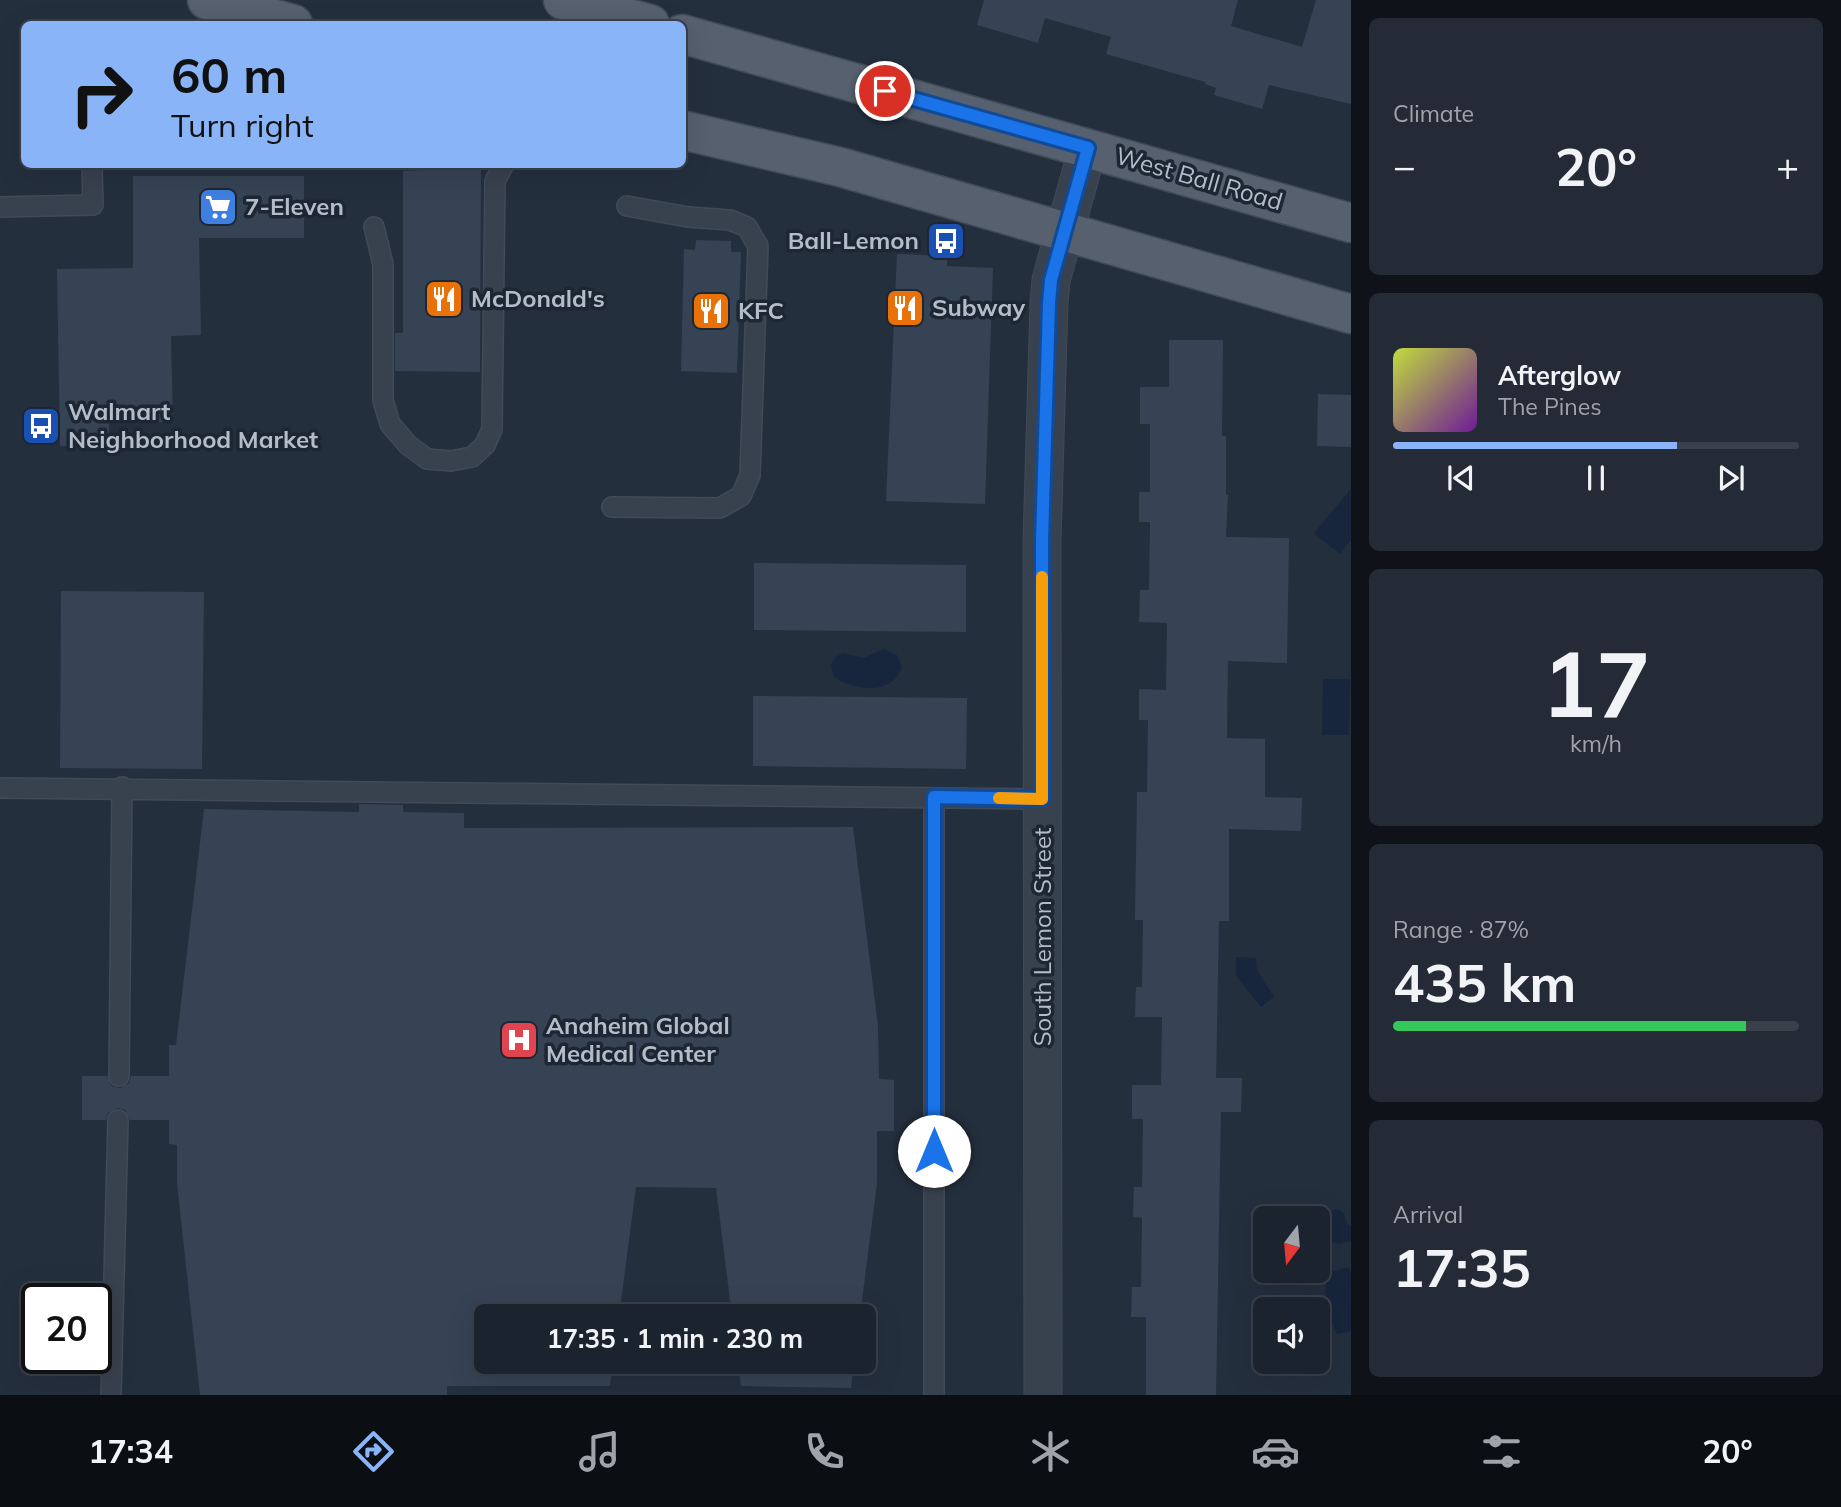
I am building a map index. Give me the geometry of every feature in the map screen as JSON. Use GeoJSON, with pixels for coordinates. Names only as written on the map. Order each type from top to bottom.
{"type":"FeatureCollection","features":[{"type":"Feature","properties":{"kind":"main road"},"geometry":{"type":"LineString","coordinates":[[207,0],[277,21]]}},
{"type":"Feature","properties":{"kind":"main road"},"geometry":{"type":"LineString","coordinates":[[563,0],[639,21]]}},
{"type":"Feature","properties":{"kind":"main road","name":"West Ball Road"},"geometry":{"type":"LineString","coordinates":[[686,35],[1351,223]]}},
{"type":"Feature","properties":{"kind":"main road"},"geometry":{"type":"LineString","coordinates":[[686,131],[840,167],[1351,314]]}},
{"type":"Feature","properties":{"kind":"street","name":"South Lemon Street"},"geometry":{"type":"LineString","coordinates":[[1043,1395],[1042,541],[1049,303],[1051,280],[1088,148]]}},
{"type":"Feature","properties":{"kind":"lane"},"geometry":{"type":"LineString","coordinates":[[0,207],[93,205],[92,168]]}},
{"type":"Feature","properties":{"kind":"lane"},"geometry":{"type":"LineString","coordinates":[[374,227],[383,264],[383,400],[390,424],[408,445],[427,459],[451,461],[472,457],[485,445],[492,429],[495,181],[502,168]]}},
{"type":"Feature","properties":{"kind":"lane"},"geometry":{"type":"LineString","coordinates":[[612,507],[720,508],[741,496],[750,475],[758,246],[747,227],[730,220],[688,217],[627,206]]}},
{"type":"Feature","properties":{"kind":"lane"},"geometry":{"type":"LineString","coordinates":[[0,788],[122,787],[1042,799]]}},
{"type":"Feature","properties":{"kind":"lane"},"geometry":{"type":"LineString","coordinates":[[119,1076],[122,787]]}},
{"type":"Feature","properties":{"kind":"lane"},"geometry":{"type":"LineString","coordinates":[[933,1395],[934,797]]}},
{"type":"Feature","properties":{"kind":"lane"},"geometry":{"type":"LineString","coordinates":[[111,1395],[118,1120]]}},
{"type":"Feature","properties":{"kind":"water"},"geometry":{"type":"Polygon","coordinates":[[[1351,489],[1351,540],[1340,554],[1314,533],[1351,489]]]}},
{"type":"Feature","properties":{"kind":"water"},"geometry":{"type":"Polygon","coordinates":[[[884,649],[897,655],[902,667],[890,683],[881,687],[861,687],[833,676],[831,665],[835,657],[844,653],[863,658],[884,649]]]}},
{"type":"Feature","properties":{"kind":"water"},"geometry":{"type":"Polygon","coordinates":[[[1323,679],[1350,679],[1349,735],[1322,735],[1323,679]]]}},
{"type":"Feature","properties":{"kind":"water"},"geometry":{"type":"Polygon","coordinates":[[[1236,957],[1256,958],[1257,970],[1274,997],[1261,1007],[1236,976],[1236,957]]]}},
{"type":"Feature","properties":{"kind":"water"},"geometry":{"type":"Polygon","coordinates":[[[1335,1209],[1343,1212],[1347,1224],[1351,1226],[1351,1241],[1339,1244],[1330,1242],[1330,1213],[1335,1209]]]}},
{"type":"Feature","properties":{"kind":"water"},"geometry":{"type":"Polygon","coordinates":[[[1348,1267],[1351,1273],[1351,1331],[1337,1334],[1330,1317],[1330,1297],[1326,1295],[1330,1270],[1348,1267]]]}},
{"type":"Feature","properties":{"kind":"building"},"geometry":{"type":"Polygon","coordinates":[[[984,0],[1238,0],[1231,26],[1302,47],[1316,0],[1351,0],[1351,104],[1269,85],[1262,109],[1214,95],[1216,88],[1205,82],[1106,54],[1111,37],[1045,18],[1038,43],[977,25],[984,0]]]}},
{"type":"Feature","properties":{"kind":"building","name":"McDonald's"},"geometry":{"type":"Polygon","coordinates":[[[481,169],[480,372],[395,371],[395,333],[403,333],[403,171],[481,169]]]}},
{"type":"Feature","properties":{"kind":"building"},"geometry":{"type":"Polygon","coordinates":[[[133,176],[304,176],[304,238],[199,238],[201,335],[171,336],[173,422],[109,422],[109,445],[60,446],[57,269],[133,268],[133,176]]]}},
{"type":"Feature","properties":{"kind":"building","name":"KFC"},"geometry":{"type":"Polygon","coordinates":[[[696,240],[731,241],[731,252],[741,252],[737,373],[681,371],[684,249],[695,250],[696,240]]]}},
{"type":"Feature","properties":{"kind":"building"},"geometry":{"type":"Polygon","coordinates":[[[897,254],[947,256],[947,266],[993,268],[985,504],[886,501],[897,254]]]}},
{"type":"Feature","properties":{"kind":"building"},"geometry":{"type":"Polygon","coordinates":[[[1169,340],[1223,340],[1222,436],[1226,436],[1228,495],[1226,537],[1289,538],[1287,663],[1228,661],[1227,738],[1265,739],[1265,797],[1302,798],[1301,831],[1229,829],[1229,921],[1219,921],[1216,1078],[1242,1078],[1241,1112],[1221,1112],[1216,1395],[1146,1395],[1146,1317],[1131,1317],[1132,1287],[1141,1287],[1142,1218],[1133,1217],[1134,1187],[1142,1187],[1143,1119],[1132,1119],[1132,1085],[1161,1085],[1162,1017],[1135,1017],[1136,987],[1142,987],[1143,920],[1135,920],[1137,792],[1147,792],[1148,720],[1139,720],[1139,689],[1166,690],[1167,623],[1139,622],[1140,590],[1149,590],[1150,522],[1139,522],[1139,492],[1150,492],[1150,424],[1140,424],[1140,387],[1169,387],[1169,340]]]}},
{"type":"Feature","properties":{"kind":"building"},"geometry":{"type":"Polygon","coordinates":[[[1318,394],[1351,395],[1351,447],[1317,446],[1318,394]]]}},
{"type":"Feature","properties":{"kind":"building"},"geometry":{"type":"Polygon","coordinates":[[[754,563],[966,565],[966,632],[754,630],[754,563]]]}},
{"type":"Feature","properties":{"kind":"building"},"geometry":{"type":"Polygon","coordinates":[[[61,591],[204,592],[202,769],[60,768],[61,591]]]}},
{"type":"Feature","properties":{"kind":"building"},"geometry":{"type":"Polygon","coordinates":[[[753,696],[967,698],[966,769],[753,766],[753,696]]]}},
{"type":"Feature","properties":{"kind":"building","name":"Anaheim Global Medical Center"},"geometry":{"type":"Polygon","coordinates":[[[359,804],[403,805],[403,812],[464,813],[464,828],[853,827],[878,1026],[879,1079],[894,1080],[894,1131],[877,1131],[877,1183],[862,1304],[730,1304],[716,1188],[636,1187],[621,1304],[474,1304],[474,1374],[612,1374],[610,1386],[447,1386],[447,1395],[200,1395],[177,1183],[177,1145],[169,1144],[169,1120],[130,1120],[125,1110],[118,1108],[108,1113],[106,1120],[82,1120],[82,1076],[107,1076],[112,1086],[120,1088],[129,1083],[131,1076],[169,1076],[169,1045],[176,1045],[204,809],[359,812],[359,804]]]}},
{"type":"Feature","properties":{"kind":"building"},"geometry":{"type":"Polygon","coordinates":[[[740,1374],[853,1374],[851,1388],[741,1386],[740,1374]]]}},
{"type":"Feature","properties":{"kind":"slow traffic"},"geometry":{"type":"LineString","coordinates":[[999,798],[1042,799],[1042,577]]}},
{"type":"Feature","properties":{"kind":"place","name":"7-Eleven"},"geometry":{"type":"Point","coordinates":[218,207]}},
{"type":"Feature","properties":{"kind":"place","name":"Ball-Lemon"},"geometry":{"type":"Point","coordinates":[946,241]}},
{"type":"Feature","properties":{"kind":"place","name":"McDonald's"},"geometry":{"type":"Point","coordinates":[444,299]}},
{"type":"Feature","properties":{"kind":"place","name":"Subway"},"geometry":{"type":"Point","coordinates":[905,308]}},
{"type":"Feature","properties":{"kind":"place","name":"KFC"},"geometry":{"type":"Point","coordinates":[711,311]}},
{"type":"Feature","properties":{"kind":"place","name":"Walmart Neighborhood Market"},"geometry":{"type":"Point","coordinates":[41,426]}},
{"type":"Feature","properties":{"kind":"place","name":"Anaheim Global Medical Center"},"geometry":{"type":"Point","coordinates":[519,1040]}},
{"type":"Feature","properties":{"kind":"route"},"geometry":{"type":"LineString","coordinates":[[885,91],[1088,148],[1051,280],[1049,303],[1042,541],[1042,799],[934,797],[934,1151]]}}]}
